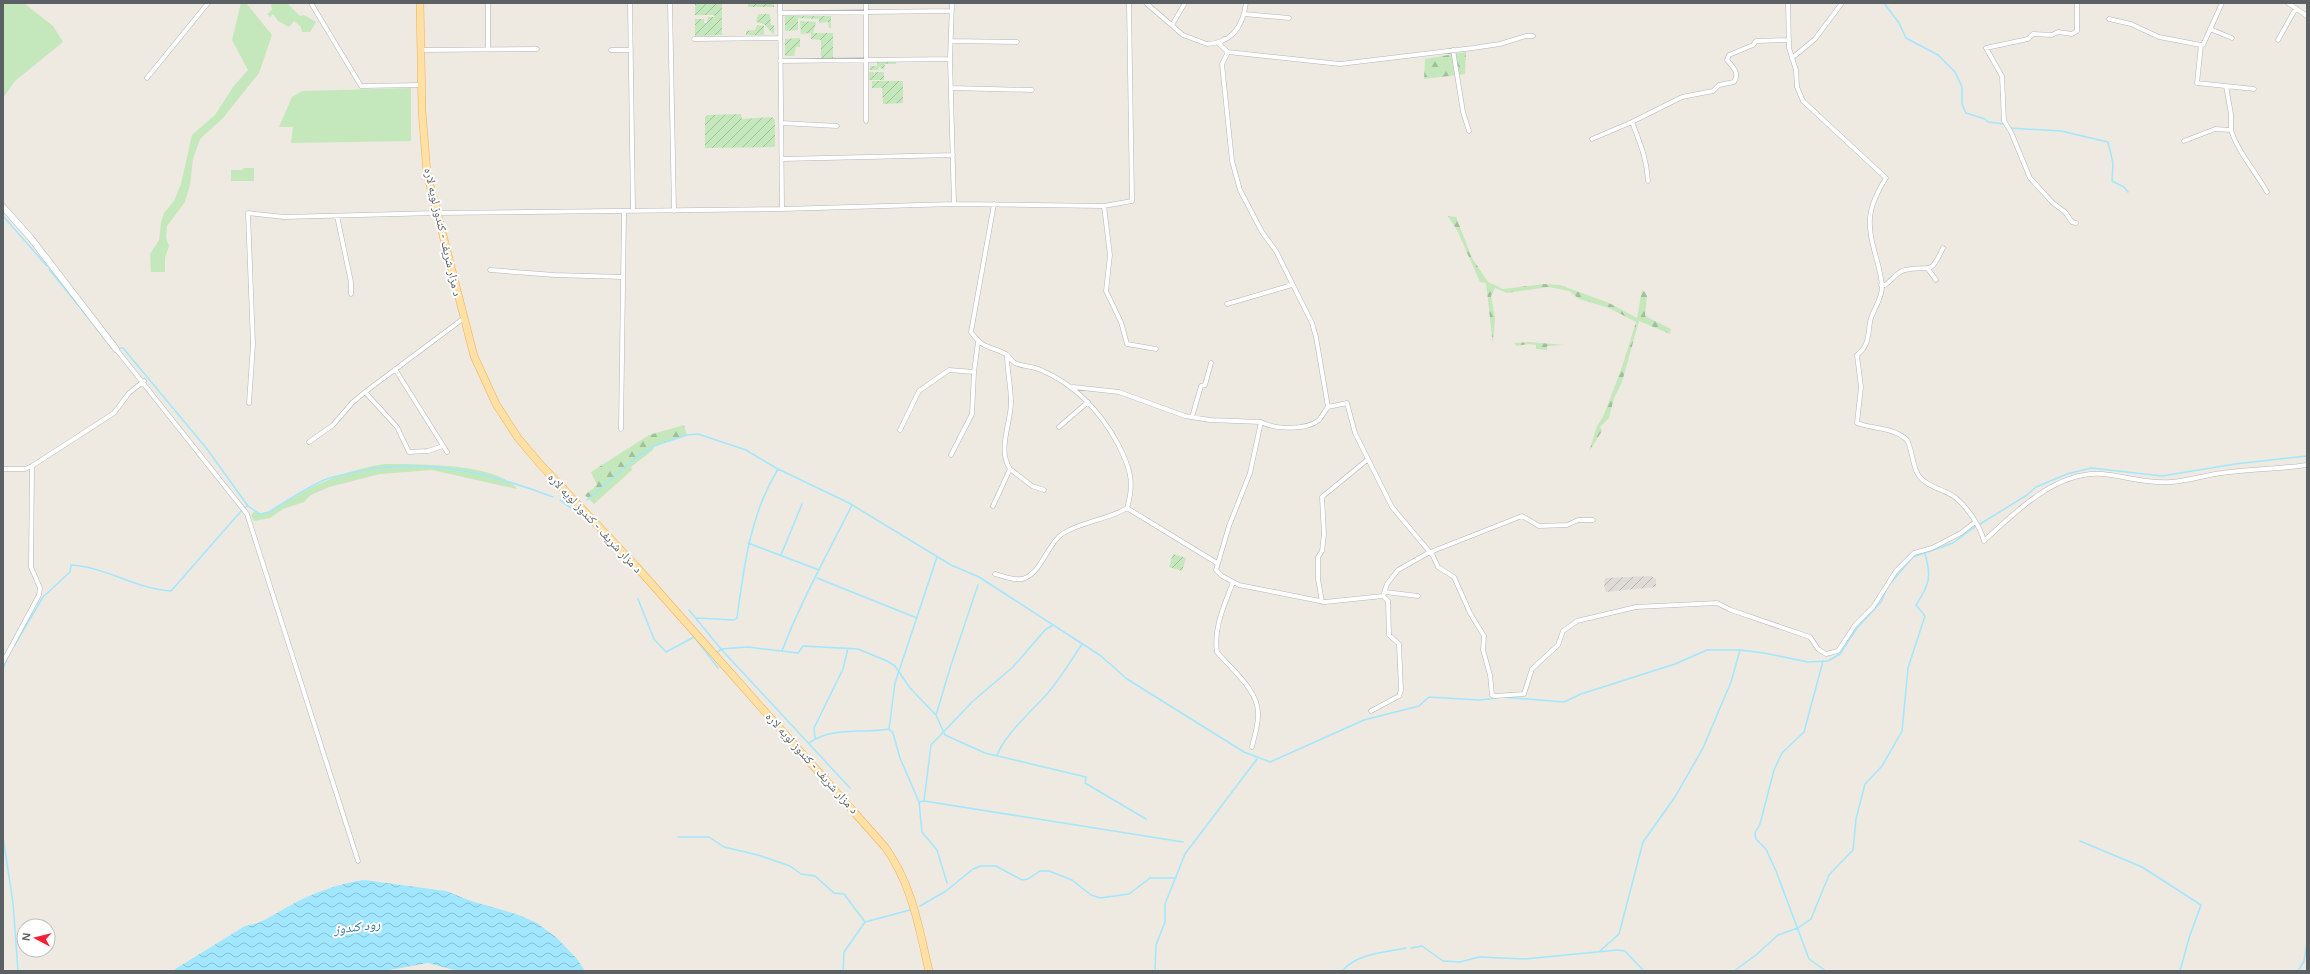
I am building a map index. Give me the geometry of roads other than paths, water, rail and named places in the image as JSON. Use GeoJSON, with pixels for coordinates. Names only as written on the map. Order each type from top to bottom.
{"type":"FeatureCollection","features":[{"type":"Feature","properties":{"kind":"main road","name":"د مزار شریف - کندوز لویه لاره"},"geometry":{"type":"LineString","coordinates":[[420,3],[421,85],[427,173],[436,213],[474,356],[484,382],[518,438],[636,565],[870,828],[897,864],[914,906],[929,971]]}},
{"type":"Feature","properties":{"kind":"street"},"geometry":{"type":"LineString","coordinates":[[147,78],[208,3]]}},
{"type":"Feature","properties":{"kind":"street"},"geometry":{"type":"LineString","coordinates":[[312,3],[361,86],[421,85]]}},
{"type":"Feature","properties":{"kind":"street"},"geometry":{"type":"LineString","coordinates":[[488,3],[488,48]]}},
{"type":"Feature","properties":{"kind":"street"},"geometry":{"type":"LineString","coordinates":[[630,3],[633,212]]}},
{"type":"Feature","properties":{"kind":"street"},"geometry":{"type":"LineString","coordinates":[[670,3],[674,211]]}},
{"type":"Feature","properties":{"kind":"street"},"geometry":{"type":"LineString","coordinates":[[780,3],[782,209]]}},
{"type":"Feature","properties":{"kind":"street"},"geometry":{"type":"LineString","coordinates":[[866,3],[866,121]]}},
{"type":"Feature","properties":{"kind":"street"},"geometry":{"type":"LineString","coordinates":[[952,3],[952,41],[950,59],[954,204]]}},
{"type":"Feature","properties":{"kind":"street"},"geometry":{"type":"LineString","coordinates":[[249,403],[253,344],[248,214],[284,217],[436,213],[633,212],[954,204],[1104,206],[1132,201],[1129,3]]}},
{"type":"Feature","properties":{"kind":"street"},"geometry":{"type":"LineString","coordinates":[[1146,3],[1183,35],[1200,43],[1211,44],[1232,36],[1240,26],[1246,3]]}},
{"type":"Feature","properties":{"kind":"street"},"geometry":{"type":"LineString","coordinates":[[1172,25],[1185,3]]}},
{"type":"Feature","properties":{"kind":"street"},"geometry":{"type":"LineString","coordinates":[[1788,3],[1789,40],[1796,70],[1797,87],[1803,101],[1886,178],[1879,190],[1870,216],[1870,234],[1881,285],[1876,309],[1870,320],[1869,338],[1862,351],[1857,354],[1860,387],[1857,423],[1896,432],[1907,440],[1914,467],[1920,477],[1927,483],[1955,498],[1981,530],[1984,541],[2017,510],[2043,494],[2049,486],[2083,474],[2102,474],[2150,482],[2172,482],[2222,473],[2307,465]]}},
{"type":"Feature","properties":{"kind":"street"},"geometry":{"type":"LineString","coordinates":[[1792,58],[1815,39],[1842,3]]}},
{"type":"Feature","properties":{"kind":"street"},"geometry":{"type":"LineString","coordinates":[[2076,222],[2072,222],[2065,212],[2053,203],[2030,178],[2011,132],[2004,121],[2002,76],[1986,48],[2028,38],[2033,34],[2052,35],[2058,32],[2072,34],[2078,31],[2077,3]]}},
{"type":"Feature","properties":{"kind":"street"},"geometry":{"type":"LineString","coordinates":[[2222,3],[2203,45],[2201,45],[2197,83],[2254,89]]}},
{"type":"Feature","properties":{"kind":"street"},"geometry":{"type":"LineString","coordinates":[[2288,3],[2307,16]]}},
{"type":"Feature","properties":{"kind":"street"},"geometry":{"type":"LineString","coordinates":[[2278,40],[2296,8]]}},
{"type":"Feature","properties":{"kind":"street"},"geometry":{"type":"LineString","coordinates":[[780,13],[952,11]]}},
{"type":"Feature","properties":{"kind":"street"},"geometry":{"type":"LineString","coordinates":[[1244,14],[1289,18]]}},
{"type":"Feature","properties":{"kind":"street"},"geometry":{"type":"LineString","coordinates":[[2109,19],[2131,24],[2159,37],[2201,45]]}},
{"type":"Feature","properties":{"kind":"street"},"geometry":{"type":"LineString","coordinates":[[2210,29],[2232,38]]}},
{"type":"Feature","properties":{"kind":"street"},"geometry":{"type":"LineString","coordinates":[[1224,39],[1220,44],[1228,52],[1340,64],[1500,44],[1526,36],[1533,36]]}},
{"type":"Feature","properties":{"kind":"street"},"geometry":{"type":"LineString","coordinates":[[694,39],[780,38]]}},
{"type":"Feature","properties":{"kind":"street"},"geometry":{"type":"LineString","coordinates":[[1592,139],[1632,122],[1682,97],[1713,91],[1719,85],[1734,82],[1737,78],[1736,70],[1727,60],[1729,55],[1753,45],[1756,41],[1789,40]]}},
{"type":"Feature","properties":{"kind":"street"},"geometry":{"type":"LineString","coordinates":[[952,41],[1017,42]]}},
{"type":"Feature","properties":{"kind":"street"},"geometry":{"type":"LineString","coordinates":[[420,50],[488,48],[538,49]]}},
{"type":"Feature","properties":{"kind":"street"},"geometry":{"type":"LineString","coordinates":[[611,50],[631,50]]}},
{"type":"Feature","properties":{"kind":"street"},"geometry":{"type":"LineString","coordinates":[[1453,50],[1464,112],[1470,131]]}},
{"type":"Feature","properties":{"kind":"street"},"geometry":{"type":"LineString","coordinates":[[1228,52],[1222,64],[1232,161],[1246,202],[1262,232],[1276,250],[1312,324],[1316,337],[1328,407]]}},
{"type":"Feature","properties":{"kind":"street"},"geometry":{"type":"LineString","coordinates":[[780,61],[950,59]]}},
{"type":"Feature","properties":{"kind":"street"},"geometry":{"type":"LineString","coordinates":[[2226,86],[2231,114],[2231,130],[2236,147],[2244,155],[2267,192]]}},
{"type":"Feature","properties":{"kind":"street"},"geometry":{"type":"LineString","coordinates":[[952,88],[1032,90]]}},
{"type":"Feature","properties":{"kind":"street"},"geometry":{"type":"LineString","coordinates":[[1632,122],[1643,147],[1648,181]]}},
{"type":"Feature","properties":{"kind":"street"},"geometry":{"type":"LineString","coordinates":[[782,123],[837,126]]}},
{"type":"Feature","properties":{"kind":"street"},"geometry":{"type":"LineString","coordinates":[[2184,141],[2215,129],[2231,130]]}},
{"type":"Feature","properties":{"kind":"street"},"geometry":{"type":"LineString","coordinates":[[782,159],[953,155]]}},
{"type":"Feature","properties":{"kind":"street"},"geometry":{"type":"LineString","coordinates":[[994,204],[971,332],[978,342],[1007,355],[1013,362],[1040,369],[1073,387],[1088,402],[1112,433],[1129,469],[1132,486],[1128,508],[1118,514],[1063,534],[1051,545],[1041,564],[1025,578],[1016,579],[995,574]]}},
{"type":"Feature","properties":{"kind":"street"},"geometry":{"type":"LineString","coordinates":[[1104,206],[1110,255],[1106,291],[1121,322],[1127,344],[1156,349]]}},
{"type":"Feature","properties":{"kind":"street"},"geometry":{"type":"LineString","coordinates":[[4,210],[35,242],[117,350],[144,381],[247,514],[358,861]]}},
{"type":"Feature","properties":{"kind":"street"},"geometry":{"type":"LineString","coordinates":[[621,429],[624,212]]}},
{"type":"Feature","properties":{"kind":"street"},"geometry":{"type":"LineString","coordinates":[[337,216],[351,282],[351,294]]}},
{"type":"Feature","properties":{"kind":"street"},"geometry":{"type":"LineString","coordinates":[[1881,285],[1886,285],[1903,270],[1928,269],[1934,266],[1943,248]]}},
{"type":"Feature","properties":{"kind":"street"},"geometry":{"type":"LineString","coordinates":[[1928,269],[1936,280]]}},
{"type":"Feature","properties":{"kind":"street"},"geometry":{"type":"LineString","coordinates":[[490,270],[555,275],[622,276]]}},
{"type":"Feature","properties":{"kind":"street"},"geometry":{"type":"LineString","coordinates":[[1227,304],[1292,285]]}},
{"type":"Feature","properties":{"kind":"street"},"geometry":{"type":"LineString","coordinates":[[309,442],[333,425],[352,403],[365,392],[464,318]]}},
{"type":"Feature","properties":{"kind":"street"},"geometry":{"type":"LineString","coordinates":[[951,454],[972,414],[974,372],[978,342]]}},
{"type":"Feature","properties":{"kind":"street"},"geometry":{"type":"LineString","coordinates":[[1007,355],[1007,372],[1011,402],[1004,458],[1010,469],[1032,486],[1044,490]]}},
{"type":"Feature","properties":{"kind":"street"},"geometry":{"type":"LineString","coordinates":[[1192,417],[1198,394],[1201,386],[1205,385],[1211,363]]}},
{"type":"Feature","properties":{"kind":"street"},"geometry":{"type":"LineString","coordinates":[[395,369],[447,452]]}},
{"type":"Feature","properties":{"kind":"street"},"geometry":{"type":"LineString","coordinates":[[900,430],[919,391],[949,370],[974,372]]}},
{"type":"Feature","properties":{"kind":"street"},"geometry":{"type":"LineString","coordinates":[[3,468],[25,469],[32,466],[114,413],[129,393],[144,381]]}},
{"type":"Feature","properties":{"kind":"street"},"geometry":{"type":"LineString","coordinates":[[1073,387],[1119,392],[1192,417],[1210,420],[1261,422],[1268,426],[1288,428],[1312,424],[1318,420],[1328,407],[1347,403],[1351,422],[1367,460],[1392,507],[1428,552],[1433,556],[1438,567],[1454,577],[1470,613],[1484,636],[1483,650],[1490,675],[1492,695],[1513,696],[1524,694],[1532,669],[1558,645],[1563,631],[1577,621],[1636,607],[1717,602],[1738,613],[1810,637],[1818,649],[1826,654],[1838,651],[1855,625],[1872,606],[1896,572],[1914,553],[1932,548],[1961,533],[1975,522]]}},
{"type":"Feature","properties":{"kind":"street"},"geometry":{"type":"LineString","coordinates":[[365,392],[397,427],[409,452],[428,451],[443,446]]}},
{"type":"Feature","properties":{"kind":"street"},"geometry":{"type":"LineString","coordinates":[[1059,428],[1088,402]]}},
{"type":"Feature","properties":{"kind":"street"},"geometry":{"type":"LineString","coordinates":[[1261,422],[1250,473],[1238,500],[1216,570],[1239,585],[1322,602],[1384,594],[1418,596]]}},
{"type":"Feature","properties":{"kind":"street"},"geometry":{"type":"LineString","coordinates":[[1322,602],[1318,579],[1318,557],[1322,551],[1324,534],[1322,497],[1367,460]]}},
{"type":"Feature","properties":{"kind":"street"},"geometry":{"type":"LineString","coordinates":[[3,662],[40,595],[40,588],[31,567],[32,466]]}},
{"type":"Feature","properties":{"kind":"street"},"geometry":{"type":"LineString","coordinates":[[993,506],[1010,469]]}},
{"type":"Feature","properties":{"kind":"street"},"geometry":{"type":"LineString","coordinates":[[1128,508],[1218,562]]}},
{"type":"Feature","properties":{"kind":"street"},"geometry":{"type":"LineString","coordinates":[[1371,711],[1399,696],[1401,690],[1399,644],[1389,636],[1388,601],[1384,594],[1387,584],[1398,570],[1428,552],[1522,516],[1539,526],[1567,525],[1578,520],[1593,520]]}},
{"type":"Feature","properties":{"kind":"street"},"geometry":{"type":"LineString","coordinates":[[1233,582],[1216,632],[1216,652],[1253,694],[1257,703],[1259,716],[1252,747]]}},
{"type":"Feature","properties":{"kind":"water","name":"رود کندوز"},"geometry":{"type":"Polygon","coordinates":[[[364,880],[446,891],[471,901],[516,914],[537,923],[557,938],[577,959],[585,971],[458,971],[428,963],[384,971],[172,971],[245,926],[263,921],[317,893],[346,883],[364,880]]]}},
{"type":"Feature","properties":{"kind":"waterway"},"geometry":{"type":"LineString","coordinates":[[1884,3],[1899,23],[1906,38],[1938,55],[1955,72],[1962,87],[1962,104],[1966,113],[1985,119],[1988,122],[2004,124]]}},
{"type":"Feature","properties":{"kind":"waterway"},"geometry":{"type":"LineString","coordinates":[[2009,128],[2061,131],[2108,142],[2113,163],[2112,181],[2124,187],[2128,192]]}},
{"type":"Feature","properties":{"kind":"waterway"},"geometry":{"type":"LineString","coordinates":[[3,216],[47,266]]}},
{"type":"Feature","properties":{"kind":"waterway"},"geometry":{"type":"LineString","coordinates":[[49,269],[114,350]]}},
{"type":"Feature","properties":{"kind":"waterway"},"geometry":{"type":"LineString","coordinates":[[119,348],[123,348],[207,449],[248,506]]}},
{"type":"Feature","properties":{"kind":"waterway"},"geometry":{"type":"LineString","coordinates":[[587,500],[637,457],[654,446],[687,435],[698,434],[746,450],[776,468],[849,503],[951,565],[979,577],[1101,656],[1127,679],[1244,752],[1270,762],[1364,720],[1419,706],[1429,697],[1479,700],[1497,698]]}},
{"type":"Feature","properties":{"kind":"waterway"},"geometry":{"type":"LineString","coordinates":[[1889,585],[1913,557],[1953,543],[1972,529],[2027,495],[2036,487],[2067,474],[2091,468],[2162,476],[2235,464],[2307,456]]}},
{"type":"Feature","properties":{"kind":"waterway"},"geometry":{"type":"LineString","coordinates":[[245,507],[248,506],[260,514],[269,512],[303,491],[327,479],[377,468],[403,466],[454,469],[479,474],[504,480],[553,497]]}},
{"type":"Feature","properties":{"kind":"waterway"},"geometry":{"type":"LineString","coordinates":[[696,618],[734,620],[737,618],[742,579],[750,541],[761,504],[768,486],[778,469]]}},
{"type":"Feature","properties":{"kind":"waterway"},"geometry":{"type":"LineString","coordinates":[[560,500],[575,511],[578,508]]}},
{"type":"Feature","properties":{"kind":"waterway"},"geometry":{"type":"LineString","coordinates":[[781,555],[802,504]]}},
{"type":"Feature","properties":{"kind":"waterway"},"geometry":{"type":"LineString","coordinates":[[782,651],[806,595],[852,505]]}},
{"type":"Feature","properties":{"kind":"waterway"},"geometry":{"type":"LineString","coordinates":[[14,646],[43,597],[70,572],[71,565],[96,570],[146,586],[171,591],[242,510]]}},
{"type":"Feature","properties":{"kind":"waterway"},"geometry":{"type":"LineString","coordinates":[[748,543],[819,570]]}},
{"type":"Feature","properties":{"kind":"waterway"},"geometry":{"type":"LineString","coordinates":[[1734,971],[1756,955],[1778,935],[1798,928],[1811,919],[1829,875],[1853,850],[1856,819],[1865,784],[1882,766],[1902,731],[1908,668],[1925,616],[1916,605],[1924,592],[1928,581],[1929,575],[1925,554]]}},
{"type":"Feature","properties":{"kind":"waterway"},"geometry":{"type":"LineString","coordinates":[[889,729],[895,683],[937,557]]}},
{"type":"Feature","properties":{"kind":"waterway"},"geometry":{"type":"LineString","coordinates":[[817,578],[917,618]]}},
{"type":"Feature","properties":{"kind":"waterway"},"geometry":{"type":"LineString","coordinates":[[936,715],[978,585]]}},
{"type":"Feature","properties":{"kind":"waterway"},"geometry":{"type":"LineString","coordinates":[[1503,697],[1564,702],[1581,694],[1675,664],[1707,650],[1740,650],[1764,653],[1808,662],[1828,661],[1840,654],[1857,628],[1881,602],[1887,588]]}},
{"type":"Feature","properties":{"kind":"waterway"},"geometry":{"type":"LineString","coordinates":[[638,599],[654,639],[666,652],[694,637]]}},
{"type":"Feature","properties":{"kind":"waterway"},"geometry":{"type":"LineString","coordinates":[[689,610],[721,649],[850,788]]}},
{"type":"Feature","properties":{"kind":"waterway"},"geometry":{"type":"LineString","coordinates":[[919,802],[924,801],[931,745],[973,701],[1013,667],[1045,630],[1053,625]]}},
{"type":"Feature","properties":{"kind":"waterway"},"geometry":{"type":"LineString","coordinates":[[695,638],[718,668]]}},
{"type":"Feature","properties":{"kind":"waterway"},"geometry":{"type":"LineString","coordinates":[[997,756],[1005,740],[1052,688],[1082,644]]}},
{"type":"Feature","properties":{"kind":"waterway"},"geometry":{"type":"LineString","coordinates":[[718,652],[721,649],[748,647],[798,653],[803,646],[858,649],[887,661],[895,666],[910,688],[936,715],[945,735],[985,753],[1086,777],[1085,783],[1146,819]]}},
{"type":"Feature","properties":{"kind":"waterway"},"geometry":{"type":"LineString","coordinates":[[815,738],[814,728],[843,669],[848,648]]}},
{"type":"Feature","properties":{"kind":"waterway"},"geometry":{"type":"LineString","coordinates":[[1600,951],[1619,934],[1643,842],[1675,797],[1703,748],[1731,682],[1740,650]]}},
{"type":"Feature","properties":{"kind":"waterway"},"geometry":{"type":"LineString","coordinates":[[3,670],[7,658]]}},
{"type":"Feature","properties":{"kind":"waterway"},"geometry":{"type":"LineString","coordinates":[[1823,661],[1804,732],[1782,753],[1774,770],[1760,824],[1755,833],[1756,839],[1766,849],[1776,871],[1809,959],[1826,971]]}},
{"type":"Feature","properties":{"kind":"waterway"},"geometry":{"type":"LineString","coordinates":[[809,743],[828,734],[838,732],[889,729],[893,733],[900,758],[919,802],[922,832],[937,850],[947,883]]}},
{"type":"Feature","properties":{"kind":"waterway"},"geometry":{"type":"LineString","coordinates":[[1155,971],[1156,945],[1165,922],[1165,904],[1185,854],[1257,759]]}},
{"type":"Feature","properties":{"kind":"waterway"},"geometry":{"type":"LineString","coordinates":[[924,801],[1183,842]]}},
{"type":"Feature","properties":{"kind":"waterway"},"geometry":{"type":"LineString","coordinates":[[3,837],[13,903],[18,971]]}},
{"type":"Feature","properties":{"kind":"waterway"},"geometry":{"type":"LineString","coordinates":[[678,837],[709,837],[724,847],[758,855],[790,866],[801,874],[815,876],[834,893],[844,894],[865,922]]}},
{"type":"Feature","properties":{"kind":"waterway"},"geometry":{"type":"LineString","coordinates":[[2080,841],[2142,867],[2201,905],[2189,938],[2180,971]]}},
{"type":"Feature","properties":{"kind":"waterway"},"geometry":{"type":"LineString","coordinates":[[920,906],[946,891],[973,869],[981,866],[996,866],[1022,880],[1028,879],[1040,871],[1049,871],[1072,880],[1091,895],[1100,898],[1129,894],[1150,878],[1176,878]]}},
{"type":"Feature","properties":{"kind":"waterway"},"geometry":{"type":"LineString","coordinates":[[843,971],[844,952],[865,922],[910,910]]}},
{"type":"Feature","properties":{"kind":"waterway"},"geometry":{"type":"LineString","coordinates":[[2298,971],[2304,961],[2307,942]]}},
{"type":"Feature","properties":{"kind":"waterway"},"geometry":{"type":"LineString","coordinates":[[1411,948],[1422,946],[1443,961],[1460,962],[1479,957],[1525,959],[1617,950],[1625,951],[1644,971]]}},
{"type":"Feature","properties":{"kind":"waterway"},"geometry":{"type":"LineString","coordinates":[[1342,971],[1348,965],[1363,957],[1406,948]]}}]}
